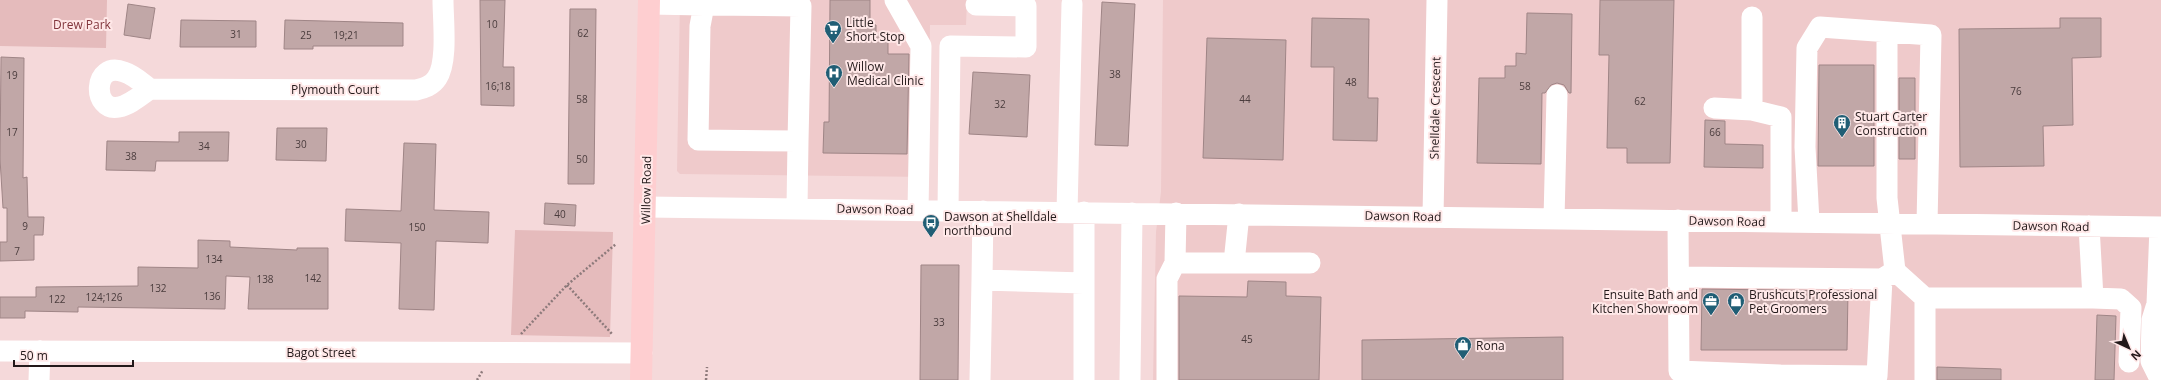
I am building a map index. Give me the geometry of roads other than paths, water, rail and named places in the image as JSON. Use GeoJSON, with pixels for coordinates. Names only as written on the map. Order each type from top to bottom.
{"type":"FeatureCollection","features":[{"type":"Feature","properties":{"kind":"main road","name":"Willow Road"},"geometry":{"type":"LineString","coordinates":[[641,380],[646,207],[649,2]]}},
{"type":"Feature","properties":{"kind":"street","name":"Plymouth Court"},"geometry":{"type":"LineString","coordinates":[[150,89],[416,90],[428,87],[437,78],[442,65],[443,0]]}},
{"type":"Feature","properties":{"kind":"street"},"geometry":{"type":"LineString","coordinates":[[895,0],[921,46],[918,210]]}},
{"type":"Feature","properties":{"kind":"street","name":"Shelldale Crescent"},"geometry":{"type":"LineString","coordinates":[[1434,217],[1437,0]]}},
{"type":"Feature","properties":{"kind":"street"},"geometry":{"type":"LineString","coordinates":[[649,2],[704,2],[801,6],[797,208]]}},
{"type":"Feature","properties":{"kind":"street"},"geometry":{"type":"LineString","coordinates":[[704,2],[700,32],[698,140],[798,141]]}},
{"type":"Feature","properties":{"kind":"street"},"geometry":{"type":"LineString","coordinates":[[1072,4],[1075,212],[1084,283],[1084,380]]}},
{"type":"Feature","properties":{"kind":"street"},"geometry":{"type":"LineString","coordinates":[[948,210],[950,46],[1026,47],[1026,6],[976,6]]}},
{"type":"Feature","properties":{"kind":"street"},"geometry":{"type":"LineString","coordinates":[[1752,17],[1752,110]]}},
{"type":"Feature","properties":{"kind":"street"},"geometry":{"type":"LineString","coordinates":[[1809,222],[1805,147],[1807,48],[1820,27],[1887,33],[1932,35],[1927,224]]}},
{"type":"Feature","properties":{"kind":"street"},"geometry":{"type":"LineString","coordinates":[[1678,220],[1679,371],[1780,378],[1877,376],[1888,276],[1888,223],[1886,198],[1887,33]]}},
{"type":"Feature","properties":{"kind":"street"},"geometry":{"type":"LineString","coordinates":[[1554,218],[1557,95]]}},
{"type":"Feature","properties":{"kind":"street"},"geometry":{"type":"LineString","coordinates":[[1714,108],[1752,110],[1781,117],[1780,222]]}},
{"type":"Feature","properties":{"kind":"street","name":"Dawson Road"},"geometry":{"type":"LineString","coordinates":[[646,207],[2160,227]]}},
{"type":"Feature","properties":{"kind":"street"},"geometry":{"type":"LineString","coordinates":[[980,380],[983,211]]}},
{"type":"Feature","properties":{"kind":"street"},"geometry":{"type":"LineString","coordinates":[[1130,380],[1132,213]]}},
{"type":"Feature","properties":{"kind":"street"},"geometry":{"type":"LineString","coordinates":[[1167,380],[1167,279],[1175,263],[1176,213]]}},
{"type":"Feature","properties":{"kind":"street"},"geometry":{"type":"LineString","coordinates":[[1234,263],[1239,214]]}},
{"type":"Feature","properties":{"kind":"street"},"geometry":{"type":"LineString","coordinates":[[2089,226],[2093,298]]}},
{"type":"Feature","properties":{"kind":"street"},"geometry":{"type":"LineString","coordinates":[[2159,374],[2151,361],[2152,320],[2159,308],[2160,227]]}},
{"type":"Feature","properties":{"kind":"street"},"geometry":{"type":"LineString","coordinates":[[1175,263],[1310,263]]}},
{"type":"Feature","properties":{"kind":"street"},"geometry":{"type":"LineString","coordinates":[[1679,277],[1888,276],[1925,298],[2121,299],[2131,308],[2129,362]]}},
{"type":"Feature","properties":{"kind":"street"},"geometry":{"type":"LineString","coordinates":[[982,280],[1084,283]]}},
{"type":"Feature","properties":{"kind":"street"},"geometry":{"type":"LineString","coordinates":[[1925,298],[1925,380]]}},
{"type":"Feature","properties":{"kind":"street","name":"Bagot Street"},"geometry":{"type":"LineString","coordinates":[[0,350],[642,353]]}},
{"type":"Feature","properties":{"kind":"street"},"geometry":{"type":"LineString","coordinates":[[39,380],[40,351]]}},
{"type":"Feature","properties":{"kind":"place","name":"Little Short Stop"},"geometry":{"type":"Point","coordinates":[833,44]}},
{"type":"Feature","properties":{"kind":"place","name":"Willow Medical Clinic"},"geometry":{"type":"Point","coordinates":[834,88]}},
{"type":"Feature","properties":{"kind":"place","name":"Stuart Carter Construction"},"geometry":{"type":"Point","coordinates":[1842,138]}},
{"type":"Feature","properties":{"kind":"place","name":"Dawson at Shelldale northbound"},"geometry":{"type":"Point","coordinates":[931,238]}},
{"type":"Feature","properties":{"kind":"place","name":"Ensuite Bath and Kitchen Showroom"},"geometry":{"type":"Point","coordinates":[1711,316]}},
{"type":"Feature","properties":{"kind":"place","name":"Brushcuts Professional Pet Groomers"},"geometry":{"type":"Point","coordinates":[1736,316]}},
{"type":"Feature","properties":{"kind":"place","name":"Rona"},"geometry":{"type":"Point","coordinates":[1463,360]}},
{"type":"Feature","properties":{"kind":"park label","name":"Drew Park"},"geometry":{"type":"Point","coordinates":[82,24]}}]}
